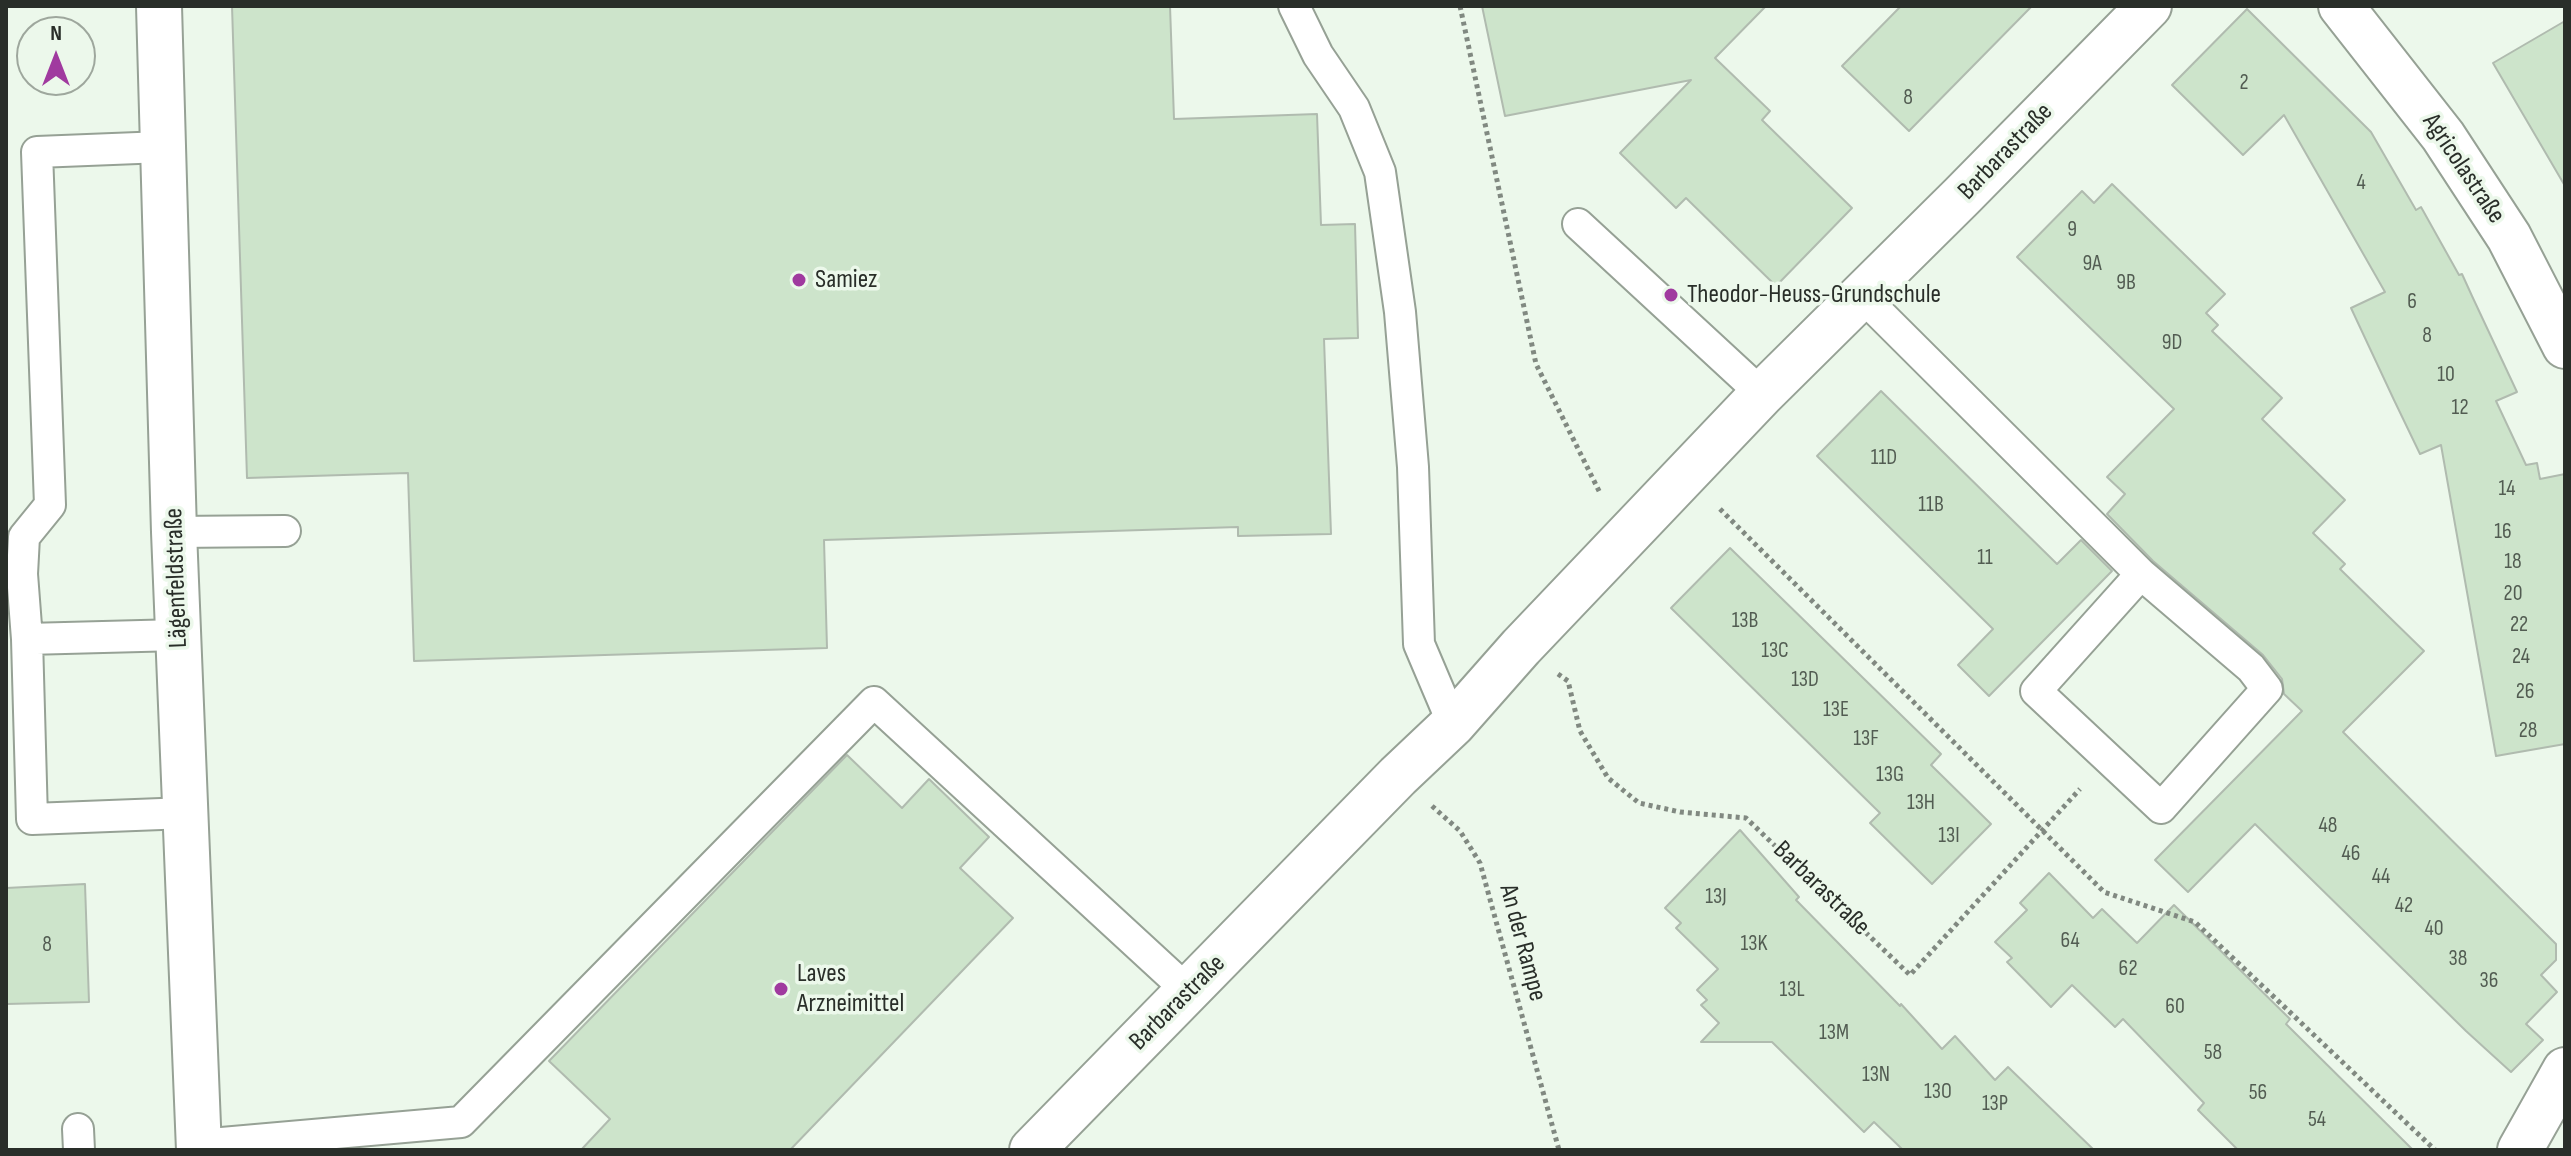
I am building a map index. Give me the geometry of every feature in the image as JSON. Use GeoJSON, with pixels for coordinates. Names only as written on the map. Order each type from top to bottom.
{"type":"FeatureCollection","features":[{"type":"Feature","properties":{"kind":"street","name":"Lägenfeldstraße"},"geometry":{"type":"LineString","coordinates":[[159,6],[174,532],[199,1147]]}},
{"type":"Feature","properties":{"kind":"street","name":"Barbarastraße"},"geometry":{"type":"LineString","coordinates":[[1032,1150],[1398,776],[1453,724],[1521,647],[1762,394],[2149,6]]}},
{"type":"Feature","properties":{"kind":"street","name":"Agricolastraße"},"geometry":{"type":"LineString","coordinates":[[2341,6],[2451,148],[2509,237],[2565,346]]}},
{"type":"Feature","properties":{"kind":"street"},"geometry":{"type":"LineString","coordinates":[[2520,1150],[2565,1070]]}},
{"type":"Feature","properties":{"kind":"lane"},"geometry":{"type":"LineString","coordinates":[[1294,6],[1318,55],[1354,108],[1380,172],[1400,312],[1412,451],[1419,644],[1453,724]]}},
{"type":"Feature","properties":{"kind":"lane"},"geometry":{"type":"LineString","coordinates":[[163,147],[37,152],[50,505],[24,537],[22,574],[32,819],[187,813]]}},
{"type":"Feature","properties":{"kind":"lane"},"geometry":{"type":"LineString","coordinates":[[1578,224],[1762,394]]}},
{"type":"Feature","properties":{"kind":"lane"},"geometry":{"type":"LineString","coordinates":[[1862,296],[2141,574],[2251,668],[2267,689],[2161,808],[2036,691],[2141,574]]}},
{"type":"Feature","properties":{"kind":"lane"},"geometry":{"type":"LineString","coordinates":[[174,532],[285,531]]}},
{"type":"Feature","properties":{"kind":"lane"},"geometry":{"type":"LineString","coordinates":[[27,639],[179,635]]}},
{"type":"Feature","properties":{"kind":"lane"},"geometry":{"type":"LineString","coordinates":[[199,1147],[461,1122],[874,702],[1189,992]]}},
{"type":"Feature","properties":{"kind":"path"},"geometry":{"type":"LineString","coordinates":[[1460,6],[1536,364],[1624,540]]}},
{"type":"Feature","properties":{"kind":"path"},"geometry":{"type":"LineString","coordinates":[[1685,474],[2104,892],[2195,922],[2435,1150]]}},
{"type":"Feature","properties":{"kind":"path","name":"Barbarastraße"},"geometry":{"type":"LineString","coordinates":[[1521,647],[1568,681],[1580,731],[1608,778],[1639,803],[1680,812],[1746,818],[1910,975],[2108,759]]}},
{"type":"Feature","properties":{"kind":"path","name":"An der Rampe"},"geometry":{"type":"LineString","coordinates":[[1398,776],[1460,831],[1480,863],[1559,1150]]}},
{"type":"Feature","properties":{"kind":"building","name":"Samiez"},"geometry":{"type":"Polygon","coordinates":[[[232,6],[1170,6],[1174,119],[1317,114],[1321,225],[1355,224],[1358,338],[1324,339],[1331,534],[1238,536],[1238,527],[824,540],[827,648],[414,661],[408,473],[247,478],[232,6]]]}},
{"type":"Feature","properties":{"kind":"building"},"geometry":{"type":"Polygon","coordinates":[[[1482,6],[1766,6],[1715,58],[1770,111],[1762,120],[1852,208],[1776,286],[1686,198],[1676,208],[1620,153],[1691,80],[1505,116],[1482,6]]]}},
{"type":"Feature","properties":{"kind":"building"},"geometry":{"type":"Polygon","coordinates":[[[1901,6],[2032,6],[1909,131],[1842,66],[1901,6]]]}},
{"type":"Feature","properties":{"kind":"building"},"geometry":{"type":"Polygon","coordinates":[[[2247,9],[2371,132],[2416,210],[2421,207],[2459,275],[2462,274],[2517,392],[2496,401],[2526,465],[2537,463],[2540,479],[2565,474],[2565,744],[2496,756],[2441,445],[2420,454],[2394,400],[2351,308],[2385,292],[2284,115],[2243,155],[2172,85],[2247,9]]]}},
{"type":"Feature","properties":{"kind":"building"},"geometry":{"type":"Polygon","coordinates":[[[2565,21],[2565,186],[2493,63],[2565,21]]]}},
{"type":"Feature","properties":{"kind":"building"},"geometry":{"type":"Polygon","coordinates":[[[2112,184],[2225,294],[2206,313],[2218,325],[2212,331],[2282,398],[2262,419],[2345,500],[2313,533],[2345,564],[2340,569],[2424,651],[2343,732],[2556,944],[2556,960],[2541,975],[2557,992],[2526,1024],[2543,1040],[2511,1072],[2255,824],[2188,892],[2155,860],[2302,711],[2284,694],[2282,679],[2263,655],[2153,561],[2107,514],[2125,494],[2107,477],[2174,409],[2017,257],[2082,191],[2094,203],[2112,184]]]}},
{"type":"Feature","properties":{"kind":"building"},"geometry":{"type":"Polygon","coordinates":[[[1881,391],[2057,564],[2081,540],[2112,571],[1989,696],[1958,665],[1993,629],[1817,456],[1881,391]]]}},
{"type":"Feature","properties":{"kind":"building"},"geometry":{"type":"Polygon","coordinates":[[[1730,548],[1941,754],[1931,765],[1991,824],[1932,884],[1870,823],[1880,813],[1671,608],[1730,548]]]}},
{"type":"Feature","properties":{"kind":"building","name":"Laves Arzneimittel"},"geometry":{"type":"Polygon","coordinates":[[[847,755],[902,808],[929,779],[989,837],[960,868],[1013,918],[790,1150],[581,1150],[610,1119],[549,1061],[847,755]]]}},
{"type":"Feature","properties":{"kind":"building"},"geometry":{"type":"Polygon","coordinates":[[[1740,830],[1799,897],[1796,900],[1942,1049],[1955,1036],[1995,1080],[2008,1067],[2094,1150],[1903,1150],[1874,1122],[1864,1132],[1772,1042],[1701,1042],[1719,1023],[1701,1005],[1707,1000],[1697,990],[1718,969],[1676,928],[1681,923],[1665,908],[1740,830]]]}},
{"type":"Feature","properties":{"kind":"building"},"geometry":{"type":"Polygon","coordinates":[[[2049,873],[2093,918],[2102,909],[2137,943],[2174,905],[2290,1019],[2286,1024],[2413,1150],[2238,1150],[2198,1110],[2204,1103],[2123,1019],[2115,1027],[2072,985],[2051,1007],[2007,962],[2012,958],[1995,942],[2027,910],[2020,903],[2049,873]]]}},
{"type":"Feature","properties":{"kind":"building"},"geometry":{"type":"Polygon","coordinates":[[[85,884],[89,1002],[6,1004],[6,888],[85,884]]]}},
{"type":"Feature","properties":{"kind":"place","name":"Samiez"},"geometry":{"type":"Point","coordinates":[799,280]}},
{"type":"Feature","properties":{"kind":"place","name":"Theodor-Heuss-Grundschule"},"geometry":{"type":"Point","coordinates":[1671,295]}},
{"type":"Feature","properties":{"kind":"place","name":"Laves Arzneimittel"},"geometry":{"type":"Point","coordinates":[781,989]}}]}
